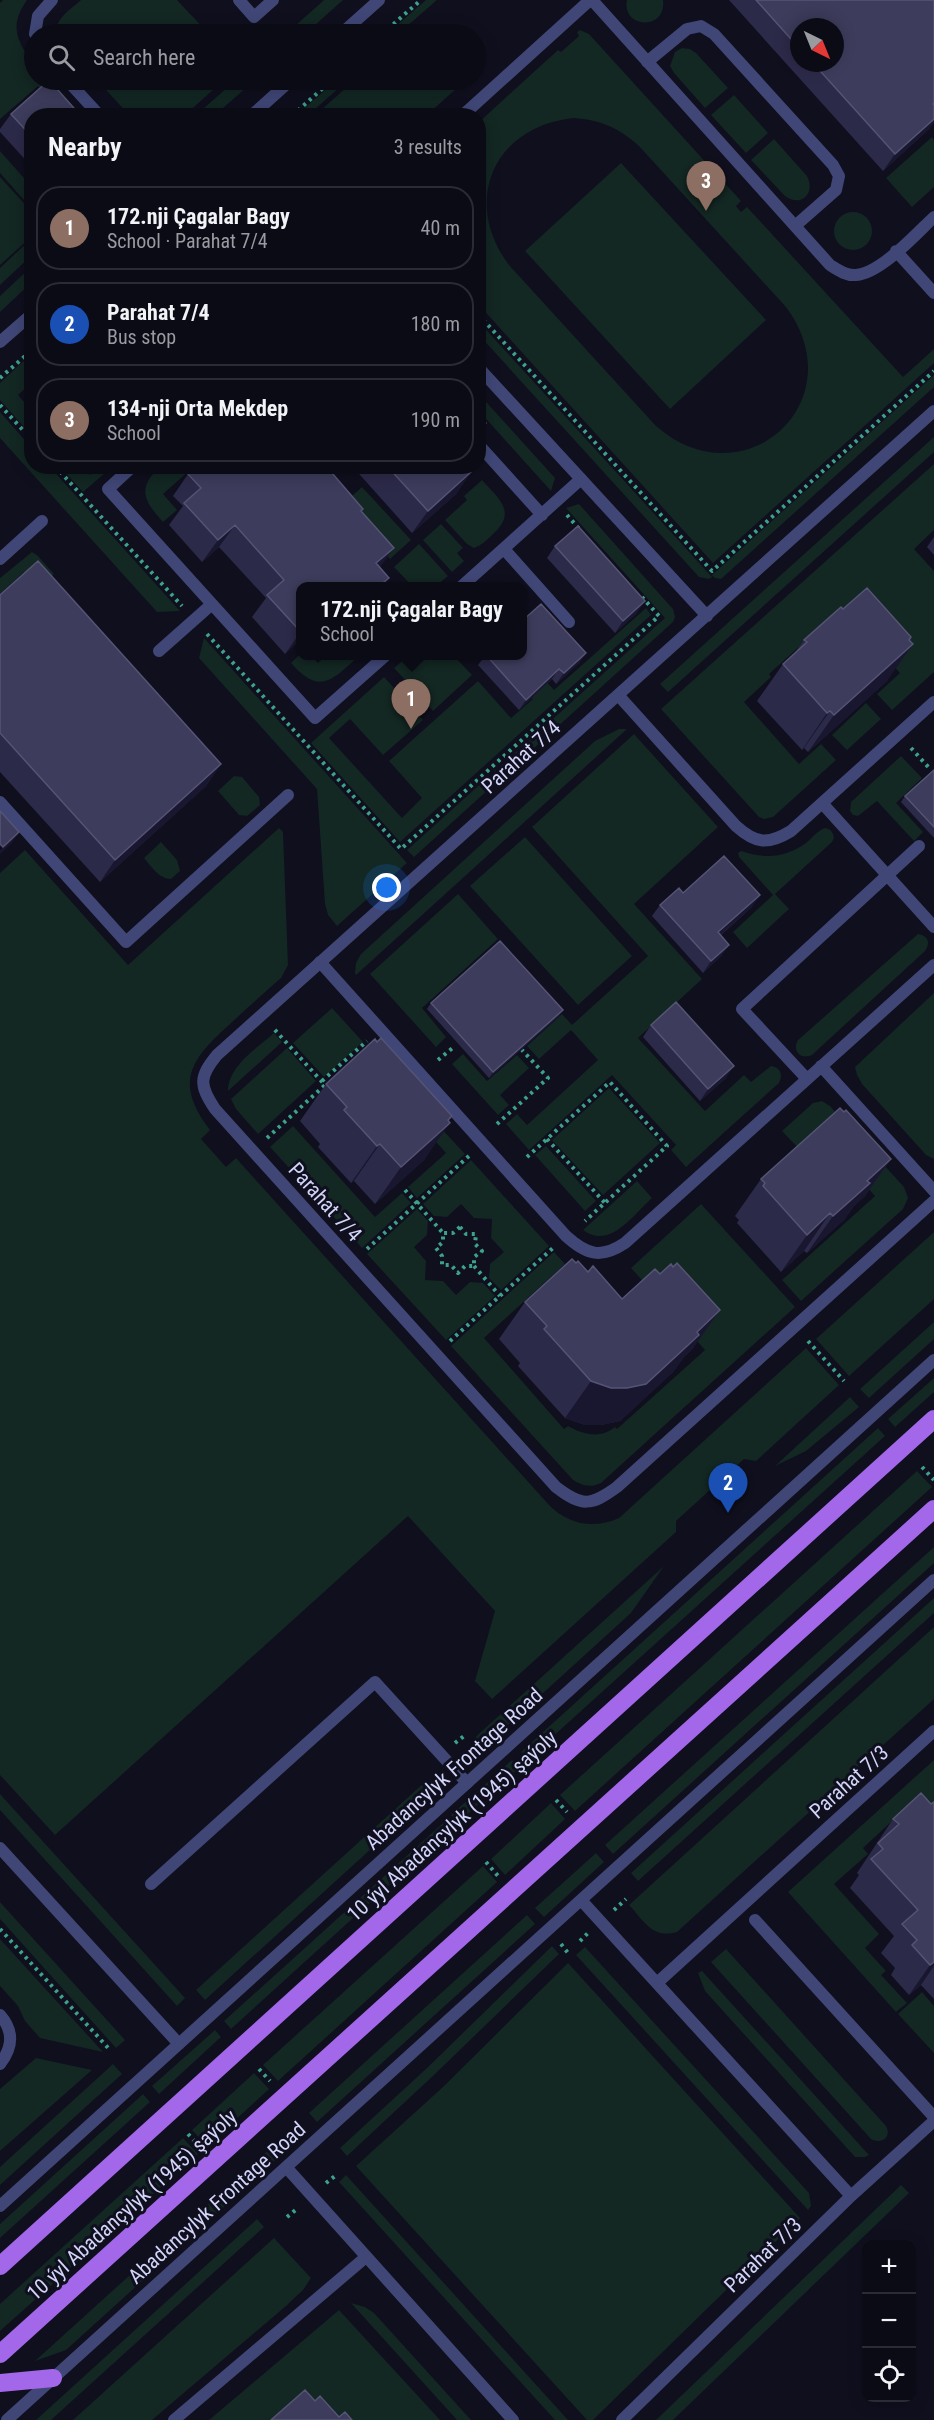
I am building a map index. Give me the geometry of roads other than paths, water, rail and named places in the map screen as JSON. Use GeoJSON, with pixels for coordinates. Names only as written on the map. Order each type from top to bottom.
{"type":"FeatureCollection","features":[{"type":"Feature","properties":{"kind":"main road","name":"10 ýyl Abadançylyk (1945) şaýoly"},"geometry":{"type":"LineString","coordinates":[[0,2265],[934,1419]]}},
{"type":"Feature","properties":{"kind":"main road","name":"10 ýyl Abadançylyk (1945) şaýoly"},"geometry":{"type":"LineString","coordinates":[[0,2354],[934,1509]]}},
{"type":"Feature","properties":{"kind":"main road"},"geometry":{"type":"LineString","coordinates":[[0,2383],[53,2378]]}},
{"type":"Feature","properties":{"kind":"street"},"geometry":{"type":"LineString","coordinates":[[37,24],[38,16],[52,0]]}},
{"type":"Feature","properties":{"kind":"street"},"geometry":{"type":"LineString","coordinates":[[239,0],[254,16],[273,0]]}},
{"type":"Feature","properties":{"kind":"street"},"geometry":{"type":"LineString","coordinates":[[352,24],[379,0]]}},
{"type":"Feature","properties":{"kind":"street"},"geometry":{"type":"LineString","coordinates":[[471,108],[591,0],[830,266],[843,273],[856,275],[872,270],[897,251],[934,217]]}},
{"type":"Feature","properties":{"kind":"street"},"geometry":{"type":"LineString","coordinates":[[647,62],[687,29],[701,26],[714,34],[833,165],[839,177],[836,190],[795,226]]}},
{"type":"Feature","properties":{"kind":"street"},"geometry":{"type":"LineString","coordinates":[[76,90],[93,108]]}},
{"type":"Feature","properties":{"kind":"street"},"geometry":{"type":"LineString","coordinates":[[260,108],[280,90]]}},
{"type":"Feature","properties":{"kind":"street"},"geometry":{"type":"LineString","coordinates":[[897,251],[934,292]]}},
{"type":"Feature","properties":{"kind":"street"},"geometry":{"type":"LineString","coordinates":[[0,342],[24,321]]}},
{"type":"Feature","properties":{"kind":"street"},"geometry":{"type":"LineString","coordinates":[[486,376],[707,616]]}},
{"type":"Feature","properties":{"kind":"street","name":"Parahat 7/4"},"geometry":{"type":"LineString","coordinates":[[934,411],[217,1055],[206,1069],[202,1083],[207,1097],[223,1117],[556,1487],[585,1503],[601,1499],[617,1487],[934,1201]]}},
{"type":"Feature","properties":{"kind":"street"},"geometry":{"type":"LineString","coordinates":[[486,453],[542,514]]}},
{"type":"Feature","properties":{"kind":"street"},"geometry":{"type":"LineString","coordinates":[[124,474],[108,489],[315,718],[380,660]]}},
{"type":"Feature","properties":{"kind":"street"},"geometry":{"type":"LineString","coordinates":[[467,582],[581,479]]}},
{"type":"Feature","properties":{"kind":"street"},"geometry":{"type":"LineString","coordinates":[[0,559],[42,521]]}},
{"type":"Feature","properties":{"kind":"street"},"geometry":{"type":"LineString","coordinates":[[504,549],[569,622]]}},
{"type":"Feature","properties":{"kind":"street"},"geometry":{"type":"LineString","coordinates":[[159,651],[212,604]]}},
{"type":"Feature","properties":{"kind":"street"},"geometry":{"type":"LineString","coordinates":[[619,696],[749,837],[762,841],[777,840],[791,831],[934,702]]}},
{"type":"Feature","properties":{"kind":"street"},"geometry":{"type":"LineString","coordinates":[[0,802],[126,942],[288,795]]}},
{"type":"Feature","properties":{"kind":"street"},"geometry":{"type":"LineString","coordinates":[[822,802],[934,927]]}},
{"type":"Feature","properties":{"kind":"street"},"geometry":{"type":"LineString","coordinates":[[807,1079],[742,1009],[919,846]]}},
{"type":"Feature","properties":{"kind":"street"},"geometry":{"type":"LineString","coordinates":[[320,962],[567,1236],[579,1247],[593,1253],[611,1252],[625,1243],[934,964]]}},
{"type":"Feature","properties":{"kind":"street"},"geometry":{"type":"LineString","coordinates":[[821,1066],[934,1191]]}},
{"type":"Feature","properties":{"kind":"street","name":"Abadancylyk Frontage Road"},"geometry":{"type":"LineString","coordinates":[[0,2206],[934,1360]]}},
{"type":"Feature","properties":{"kind":"street","name":"Abadancylyk Frontage Road"},"geometry":{"type":"LineString","coordinates":[[7,2420],[934,1580]]}},
{"type":"Feature","properties":{"kind":"street"},"geometry":{"type":"LineString","coordinates":[[151,1884],[375,1682],[467,1783]]}},
{"type":"Feature","properties":{"kind":"street","name":"Parahat 7/3"},"geometry":{"type":"LineString","coordinates":[[657,1983],[934,1731]]}},
{"type":"Feature","properties":{"kind":"street"},"geometry":{"type":"LineString","coordinates":[[0,1848],[179,2044]]}},
{"type":"Feature","properties":{"kind":"street"},"geometry":{"type":"LineString","coordinates":[[581,1900],[851,2196]]}},
{"type":"Feature","properties":{"kind":"street"},"geometry":{"type":"LineString","coordinates":[[755,1920],[934,2119]]}},
{"type":"Feature","properties":{"kind":"street"},"geometry":{"type":"LineString","coordinates":[[0,2015],[8,2025],[12,2039],[7,2055],[0,2064]]}},
{"type":"Feature","properties":{"kind":"street","name":"Parahat 7/3"},"geometry":{"type":"LineString","coordinates":[[622,2420],[851,2196],[934,2119]]}},
{"type":"Feature","properties":{"kind":"street"},"geometry":{"type":"LineString","coordinates":[[286,2167],[513,2420]]}},
{"type":"Feature","properties":{"kind":"street"},"geometry":{"type":"LineString","coordinates":[[174,2420],[366,2257]]}},
{"type":"Feature","properties":{"kind":"place","name":"134-nji Orta Mekdep"},"geometry":{"type":"Point","coordinates":[706,211]}},
{"type":"Feature","properties":{"kind":"place","name":"172.nji Çagalar Bagy"},"geometry":{"type":"Point","coordinates":[411,729]}},
{"type":"Feature","properties":{"kind":"place","name":"Parahat 7/4"},"geometry":{"type":"Point","coordinates":[728,1513]}}]}
